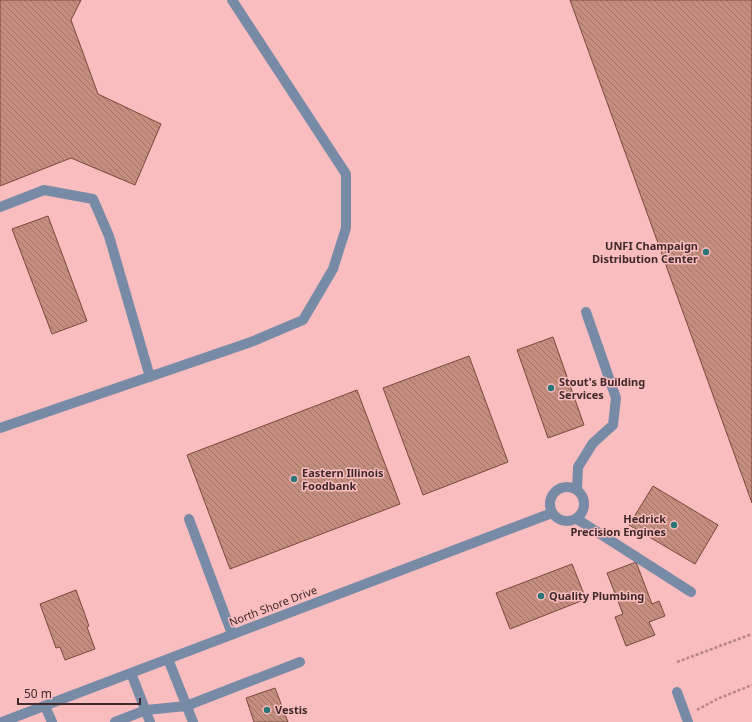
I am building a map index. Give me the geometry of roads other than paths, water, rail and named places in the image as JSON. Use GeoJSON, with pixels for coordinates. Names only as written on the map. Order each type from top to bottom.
{"type":"FeatureCollection","features":[{"type":"Feature","properties":{"kind":"street"},"geometry":{"type":"LineString","coordinates":[[0,428],[251,342],[303,320],[333,269],[346,228],[346,174],[232,0]]}},
{"type":"Feature","properties":{"kind":"street"},"geometry":{"type":"LineString","coordinates":[[0,207],[44,190],[93,199],[109,236],[150,377]]}},
{"type":"Feature","properties":{"kind":"street"},"geometry":{"type":"LineString","coordinates":[[577,490],[578,467],[593,443],[612,425],[616,398],[586,312]]}},
{"type":"Feature","properties":{"kind":"street"},"geometry":{"type":"LineString","coordinates":[[566,487],[577,490],[581,494],[584,504],[581,515],[572,521],[560,520],[552,513],[550,502],[556,492],[566,487]]}},
{"type":"Feature","properties":{"kind":"street","name":"North Shore Drive"},"geometry":{"type":"LineString","coordinates":[[2,722],[552,513]]}},
{"type":"Feature","properties":{"kind":"street"},"geometry":{"type":"LineString","coordinates":[[189,519],[232,634]]}},
{"type":"Feature","properties":{"kind":"street"},"geometry":{"type":"LineString","coordinates":[[577,519],[692,592]]}},
{"type":"Feature","properties":{"kind":"street"},"geometry":{"type":"LineString","coordinates":[[168,658],[186,706],[194,722]]}},
{"type":"Feature","properties":{"kind":"street"},"geometry":{"type":"LineString","coordinates":[[115,722],[146,710],[186,706],[300,662]]}},
{"type":"Feature","properties":{"kind":"street"},"geometry":{"type":"LineString","coordinates":[[131,673],[150,722]]}},
{"type":"Feature","properties":{"kind":"street"},"geometry":{"type":"LineString","coordinates":[[677,692],[688,722]]}},
{"type":"Feature","properties":{"kind":"street"},"geometry":{"type":"LineString","coordinates":[[45,706],[52,722]]}},
{"type":"Feature","properties":{"kind":"place","name":"UNFI Champaign Distribution Center"},"geometry":{"type":"Point","coordinates":[706,252]}},
{"type":"Feature","properties":{"kind":"place","name":"Stout's Building Services"},"geometry":{"type":"Point","coordinates":[551,388]}},
{"type":"Feature","properties":{"kind":"place","name":"Eastern Illinois Foodbank"},"geometry":{"type":"Point","coordinates":[294,479]}},
{"type":"Feature","properties":{"kind":"place","name":"Hedrick Precision Engines"},"geometry":{"type":"Point","coordinates":[674,525]}},
{"type":"Feature","properties":{"kind":"place","name":"Quality Plumbing"},"geometry":{"type":"Point","coordinates":[541,596]}},
{"type":"Feature","properties":{"kind":"place","name":"Vestis"},"geometry":{"type":"Point","coordinates":[267,710]}}]}
